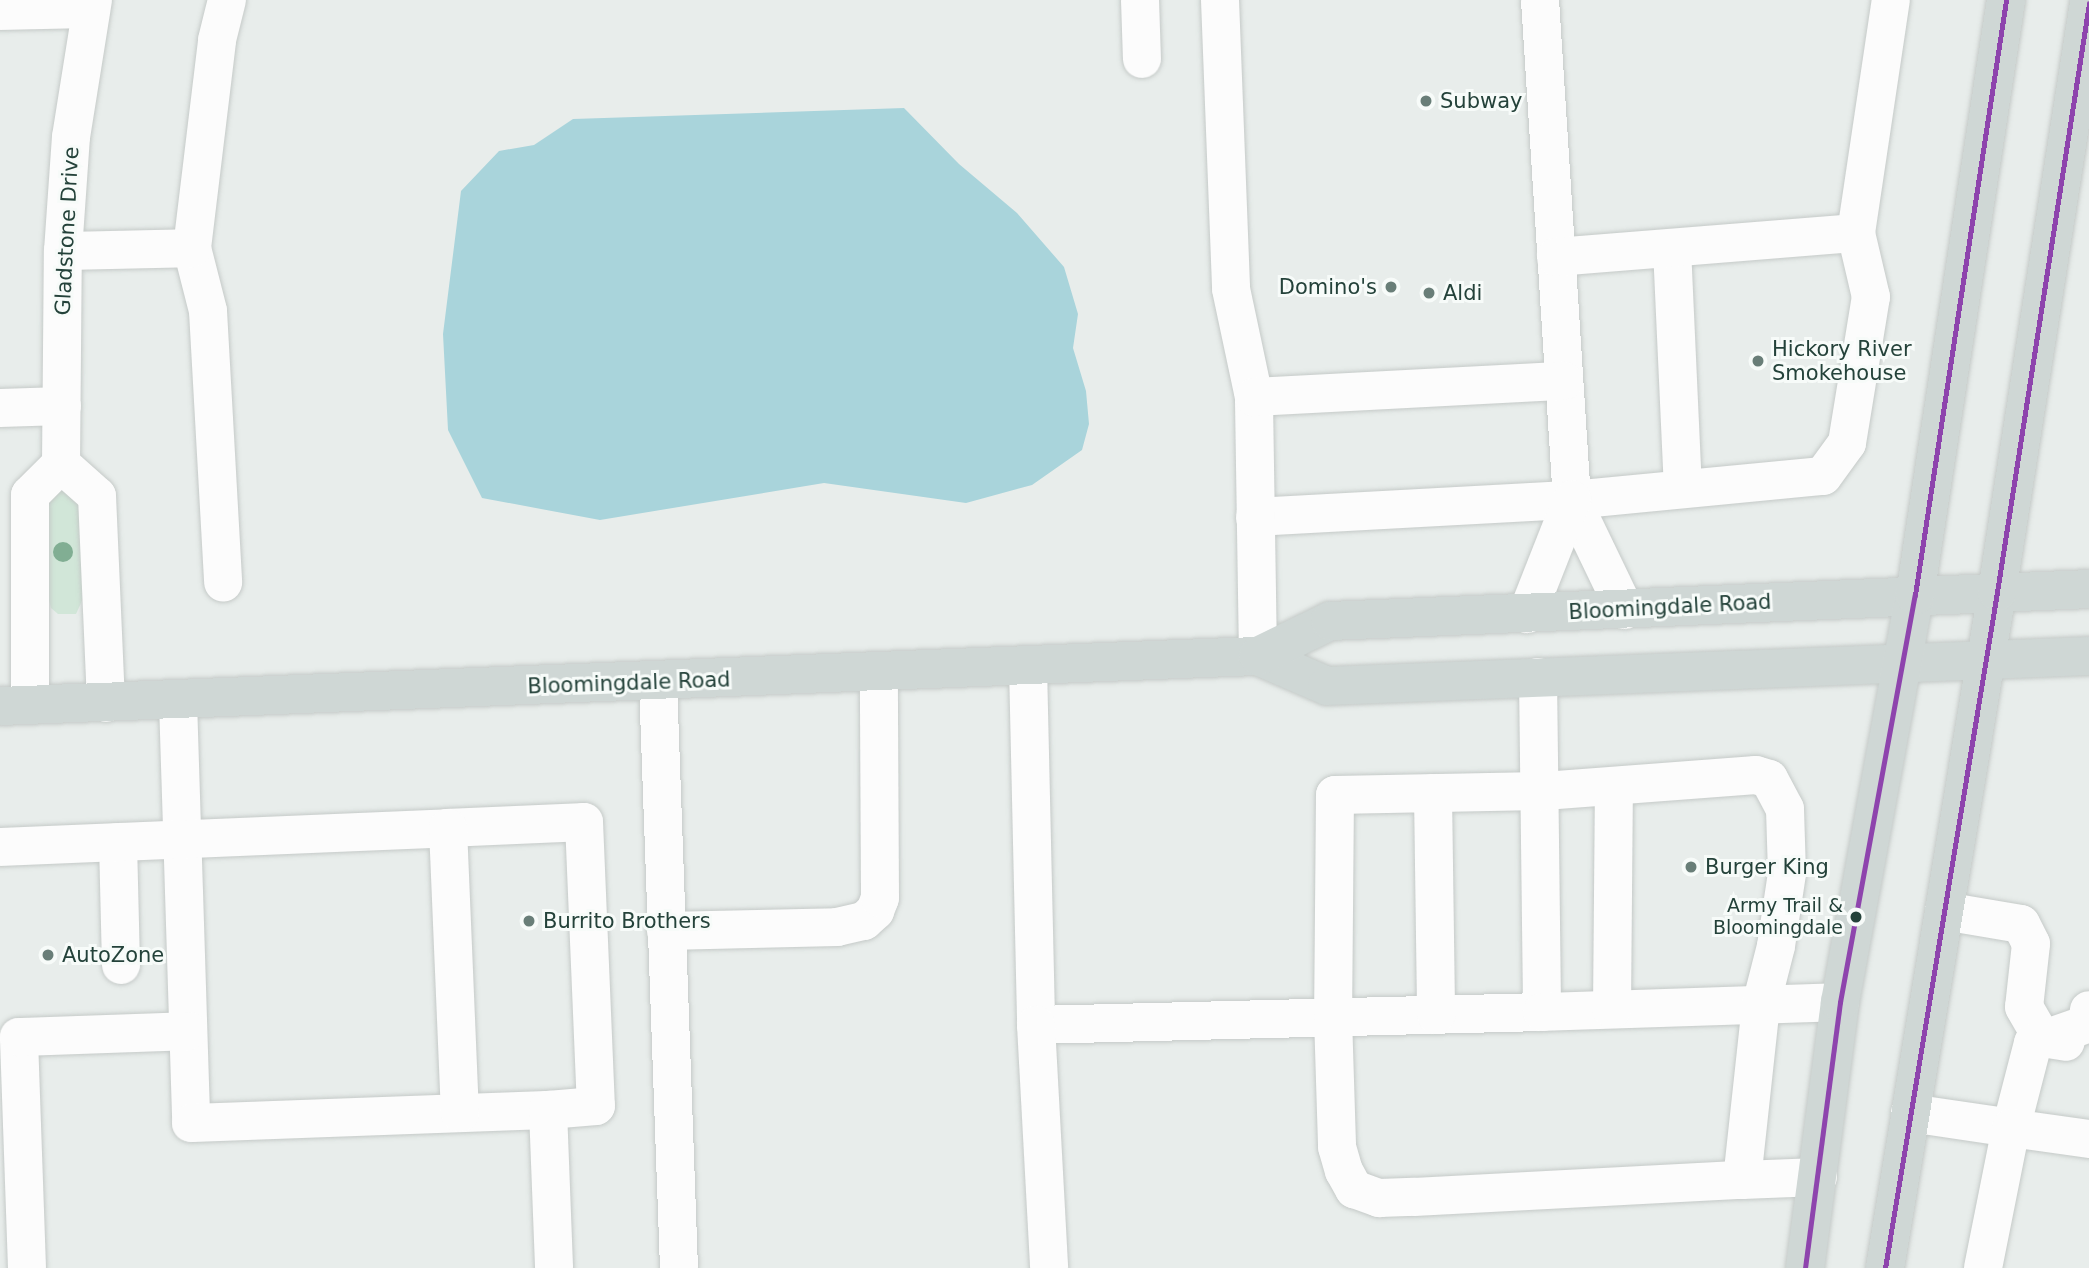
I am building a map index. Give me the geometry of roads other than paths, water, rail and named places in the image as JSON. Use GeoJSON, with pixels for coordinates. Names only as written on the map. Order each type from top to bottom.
{"type":"FeatureCollection","features":[{"type":"Feature","properties":{"kind":"main road"},"geometry":{"type":"LineString","coordinates":[[1805,1268],[1840,1002],[1915,595],[2006,0]]}},
{"type":"Feature","properties":{"kind":"main road"},"geometry":{"type":"LineString","coordinates":[[1885,1268],[2082,100],[2089,3]]}},
{"type":"Feature","properties":{"kind":"main road","name":"Bloomingdale Road"},"geometry":{"type":"LineString","coordinates":[[15,706],[178,702],[1258,656],[1330,621],[2089,589]]}},
{"type":"Feature","properties":{"kind":"main road","name":"Bloomingdale Road"},"geometry":{"type":"LineString","coordinates":[[1258,656],[1327,686],[2089,656]]}},
{"type":"Feature","properties":{"kind":"street"},"geometry":{"type":"LineString","coordinates":[[223,583],[208,311],[192,248],[217,40],[227,0]]}},
{"type":"Feature","properties":{"kind":"street"},"geometry":{"type":"LineString","coordinates":[[1140,0],[1142,59]]}},
{"type":"Feature","properties":{"kind":"street"},"geometry":{"type":"LineString","coordinates":[[1220,0],[1231,289],[1254,397],[1258,656]]}},
{"type":"Feature","properties":{"kind":"street"},"geometry":{"type":"LineString","coordinates":[[1540,0],[1572,500],[1625,610]]}},
{"type":"Feature","properties":{"kind":"street"},"geometry":{"type":"LineString","coordinates":[[1255,517],[1572,500],[1823,476],[1847,443],[1871,298],[1856,233],[1891,0]]}},
{"type":"Feature","properties":{"kind":"street"},"geometry":{"type":"LineString","coordinates":[[0,11],[92,5]]}},
{"type":"Feature","properties":{"kind":"street","name":"Gladstone Drive"},"geometry":{"type":"LineString","coordinates":[[61,464],[63,251],[71,137],[92,5]]}},
{"type":"Feature","properties":{"kind":"street"},"geometry":{"type":"LineString","coordinates":[[1556,257],[1856,233]]}},
{"type":"Feature","properties":{"kind":"street"},"geometry":{"type":"LineString","coordinates":[[63,251],[192,248]]}},
{"type":"Feature","properties":{"kind":"street"},"geometry":{"type":"LineString","coordinates":[[1672,248],[1683,489]]}},
{"type":"Feature","properties":{"kind":"street"},"geometry":{"type":"LineString","coordinates":[[1254,397],[1564,381]]}},
{"type":"Feature","properties":{"kind":"street"},"geometry":{"type":"LineString","coordinates":[[0,408],[62,406]]}},
{"type":"Feature","properties":{"kind":"street"},"geometry":{"type":"LineString","coordinates":[[15,706],[30,495],[61,464],[97,496],[106,703]]}},
{"type":"Feature","properties":{"kind":"street"},"geometry":{"type":"LineString","coordinates":[[1527,614],[1572,500]]}},
{"type":"Feature","properties":{"kind":"street"},"geometry":{"type":"LineString","coordinates":[[1028,666],[1036,1026],[1049,1268]]}},
{"type":"Feature","properties":{"kind":"street"},"geometry":{"type":"LineString","coordinates":[[666,930],[838,928],[864,921],[875,911],[880,898],[879,671]]}},
{"type":"Feature","properties":{"kind":"street"},"geometry":{"type":"LineString","coordinates":[[1538,677],[1542,1012]]}},
{"type":"Feature","properties":{"kind":"street"},"geometry":{"type":"LineString","coordinates":[[659,682],[679,1268]]}},
{"type":"Feature","properties":{"kind":"street"},"geometry":{"type":"LineString","coordinates":[[0,847],[181,839],[584,822],[596,1106],[548,1110],[191,1122],[181,839],[178,702]]}},
{"type":"Feature","properties":{"kind":"street"},"geometry":{"type":"LineString","coordinates":[[1742,1180],[1760,1004],[1776,946],[1787,873],[1785,809],[1778,791],[1769,779],[1756,775],[1614,788],[1335,795],[1333,1017],[1337,1147],[1344,1171],[1354,1189],[1379,1198],[1818,1177]]}},
{"type":"Feature","properties":{"kind":"street"},"geometry":{"type":"LineString","coordinates":[[1612,1009],[1614,788]]}},
{"type":"Feature","properties":{"kind":"street"},"geometry":{"type":"LineString","coordinates":[[1433,793],[1436,1014]]}},
{"type":"Feature","properties":{"kind":"street"},"geometry":{"type":"LineString","coordinates":[[448,828],[460,1113]]}},
{"type":"Feature","properties":{"kind":"street"},"geometry":{"type":"LineString","coordinates":[[118,842],[121,965]]}},
{"type":"Feature","properties":{"kind":"street"},"geometry":{"type":"LineString","coordinates":[[1944,911],[2021,924],[2031,944],[2024,1007],[2042,1038]]}},
{"type":"Feature","properties":{"kind":"street"},"geometry":{"type":"LineString","coordinates":[[1036,1026],[1840,1002]]}},
{"type":"Feature","properties":{"kind":"street"},"geometry":{"type":"LineString","coordinates":[[1983,1268],[2011,1128],[2033,1043],[2087,1024],[2089,1010]]}},
{"type":"Feature","properties":{"kind":"street"},"geometry":{"type":"LineString","coordinates":[[27,1268],[9,1038],[188,1031]]}},
{"type":"Feature","properties":{"kind":"street"},"geometry":{"type":"LineString","coordinates":[[2042,1038],[2089,1045]]}},
{"type":"Feature","properties":{"kind":"street"},"geometry":{"type":"LineString","coordinates":[[548,1110],[554,1268]]}},
{"type":"Feature","properties":{"kind":"street"},"geometry":{"type":"LineString","coordinates":[[1910,1113],[2089,1139]]}},
{"type":"Feature","properties":{"kind":"water"},"geometry":{"type":"Polygon","coordinates":[[[904,108],[959,164],[1017,213],[1064,267],[1078,314],[1073,348],[1086,391],[1089,424],[1082,450],[1032,485],[966,503],[824,483],[600,520],[482,498],[448,430],[443,334],[461,191],[499,151],[534,145],[573,119],[904,108]]]}},
{"type":"Feature","properties":{"kind":"place","name":"Subway"},"geometry":{"type":"Point","coordinates":[1426,101]}},
{"type":"Feature","properties":{"kind":"place","name":"Domino's"},"geometry":{"type":"Point","coordinates":[1391,287]}},
{"type":"Feature","properties":{"kind":"place","name":"Aldi"},"geometry":{"type":"Point","coordinates":[1429,293]}},
{"type":"Feature","properties":{"kind":"place","name":"Hickory River Smokehouse"},"geometry":{"type":"Point","coordinates":[1758,361]}},
{"type":"Feature","properties":{"kind":"place","name":"Burger King"},"geometry":{"type":"Point","coordinates":[1691,867]}},
{"type":"Feature","properties":{"kind":"place","name":"Army Trail & Bloomingdale"},"geometry":{"type":"Point","coordinates":[1856,917]}},
{"type":"Feature","properties":{"kind":"place","name":"Burrito Brothers"},"geometry":{"type":"Point","coordinates":[529,921]}},
{"type":"Feature","properties":{"kind":"place","name":"AutoZone"},"geometry":{"type":"Point","coordinates":[48,955]}}]}
